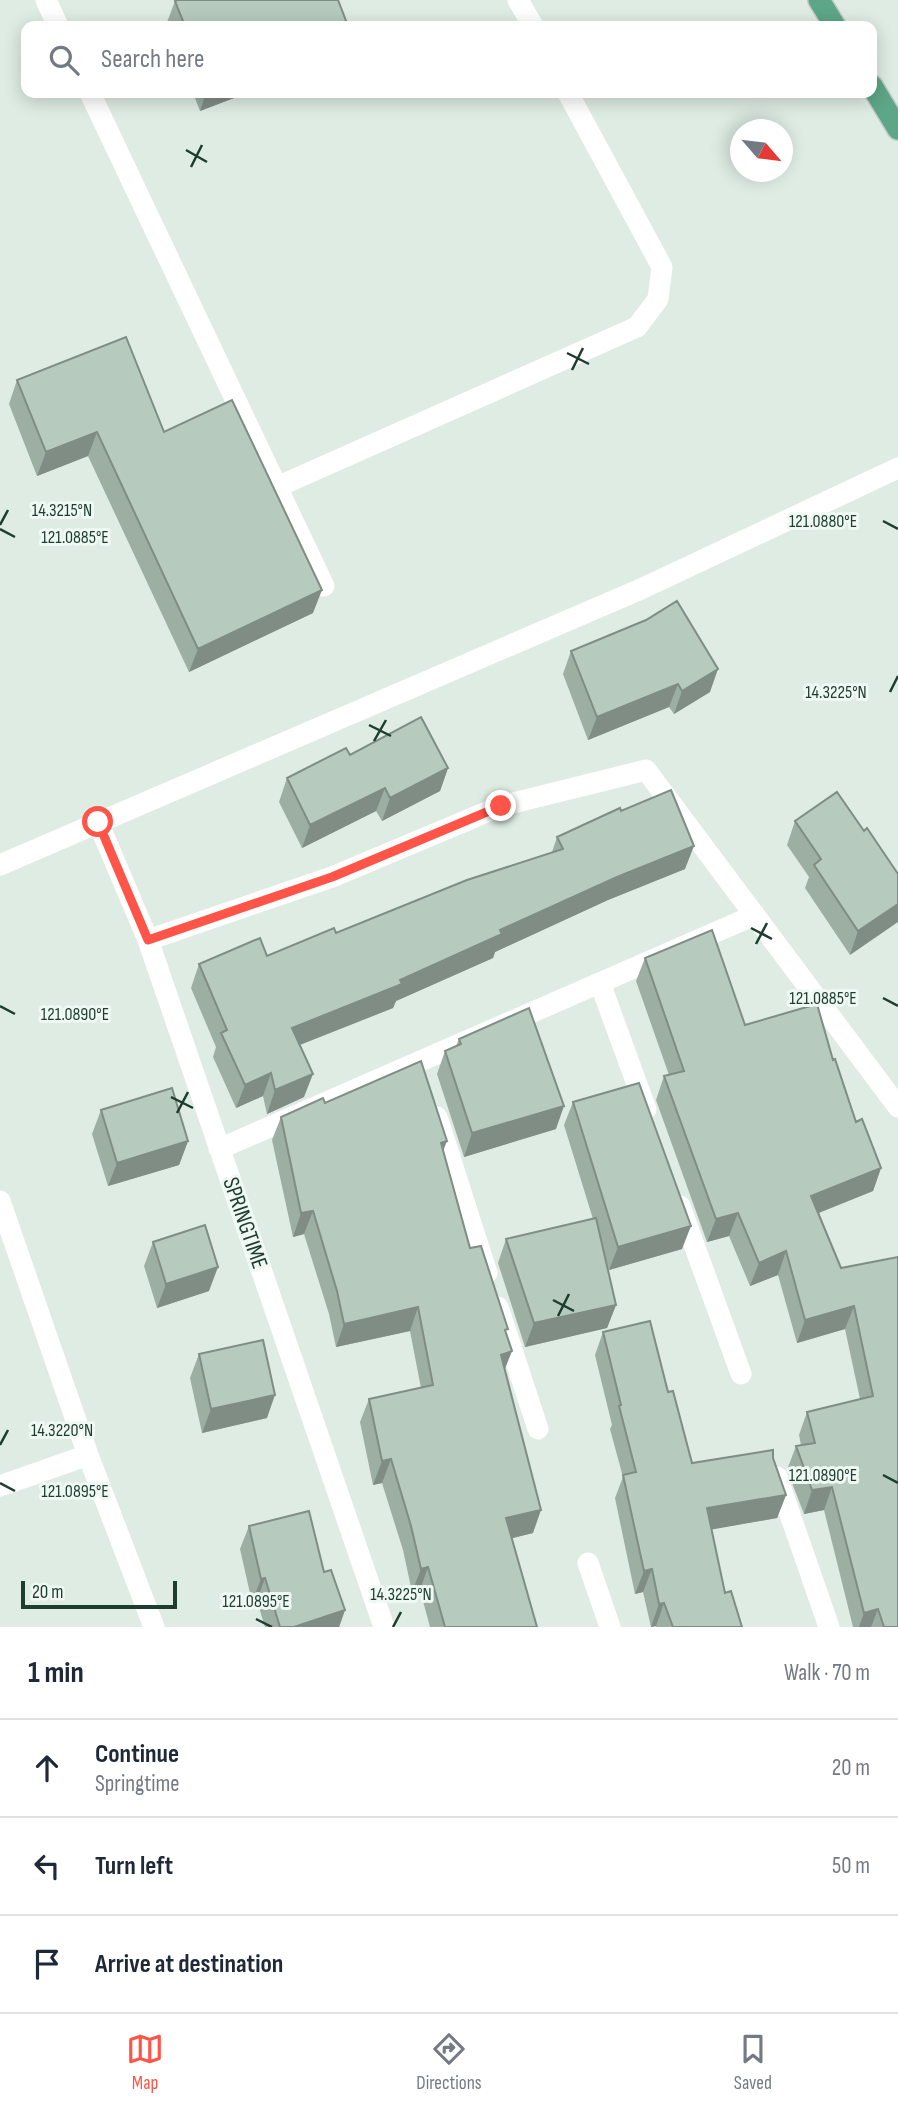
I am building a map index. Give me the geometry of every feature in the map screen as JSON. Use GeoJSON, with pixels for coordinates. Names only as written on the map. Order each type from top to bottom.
{"type":"FeatureCollection","features":[{"type":"Feature","properties":{"kind":"main road"},"geometry":{"type":"LineString","coordinates":[[819,0],[832,21]]}},
{"type":"Feature","properties":{"kind":"main road"},"geometry":{"type":"LineString","coordinates":[[877,94],[898,129]]}},
{"type":"Feature","properties":{"kind":"street"},"geometry":{"type":"LineString","coordinates":[[46,0],[56,21]]}},
{"type":"Feature","properties":{"kind":"street"},"geometry":{"type":"LineString","coordinates":[[519,0],[530,21]]}},
{"type":"Feature","properties":{"kind":"street"},"geometry":{"type":"LineString","coordinates":[[92,98],[324,586]]}},
{"type":"Feature","properties":{"kind":"street"},"geometry":{"type":"LineString","coordinates":[[277,487],[637,327],[644,318],[658,299],[662,267],[571,98]]}},
{"type":"Feature","properties":{"kind":"street"},"geometry":{"type":"LineString","coordinates":[[0,865],[641,589],[898,468]]}},
{"type":"Feature","properties":{"kind":"street"},"geometry":{"type":"LineString","coordinates":[[148,940],[332,877],[501,806],[646,770],[898,1107]]}},
{"type":"Feature","properties":{"kind":"street","name":"SPRINGTIME"},"geometry":{"type":"LineString","coordinates":[[98,822],[148,940],[384,1627]]}},
{"type":"Feature","properties":{"kind":"street"},"geometry":{"type":"LineString","coordinates":[[219,1149],[421,1068],[600,983],[755,915]]}},
{"type":"Feature","properties":{"kind":"street"},"geometry":{"type":"LineString","coordinates":[[600,983],[652,1126]]}},
{"type":"Feature","properties":{"kind":"street"},"geometry":{"type":"LineString","coordinates":[[432,1101],[538,1429]]}},
{"type":"Feature","properties":{"kind":"street"},"geometry":{"type":"LineString","coordinates":[[675,1192],[741,1374]]}},
{"type":"Feature","properties":{"kind":"street"},"geometry":{"type":"LineString","coordinates":[[0,1201],[88,1455],[154,1627]]}},
{"type":"Feature","properties":{"kind":"street"},"geometry":{"type":"LineString","coordinates":[[0,1486],[88,1455]]}},
{"type":"Feature","properties":{"kind":"street"},"geometry":{"type":"LineString","coordinates":[[777,1477],[829,1627]]}},
{"type":"Feature","properties":{"kind":"street"},"geometry":{"type":"LineString","coordinates":[[588,1563],[610,1627]]}},
{"type":"Feature","properties":{"kind":"building"},"geometry":{"type":"Polygon","coordinates":[[[338,0],[346,21],[183,21],[175,1],[338,0]]]}},
{"type":"Feature","properties":{"kind":"building"},"geometry":{"type":"Polygon","coordinates":[[[126,337],[164,432],[232,400],[322,590],[198,649],[97,432],[46,452],[17,380],[126,337]]]}},
{"type":"Feature","properties":{"kind":"building"},"geometry":{"type":"Polygon","coordinates":[[[677,601],[718,669],[682,691],[678,684],[597,717],[571,651],[646,620],[677,601]]]}},
{"type":"Feature","properties":{"kind":"building"},"geometry":{"type":"Polygon","coordinates":[[[421,717],[448,768],[390,798],[385,788],[310,825],[287,778],[346,748],[350,755],[421,717]]]}},
{"type":"Feature","properties":{"kind":"building"},"geometry":{"type":"Polygon","coordinates":[[[671,790],[694,846],[617,877],[500,930],[502,934],[400,980],[402,984],[292,1028],[313,1074],[275,1090],[271,1073],[245,1085],[221,1033],[227,1030],[199,964],[260,938],[267,956],[334,928],[336,933],[467,880],[563,849],[557,837],[620,808],[621,811],[671,790]]]}},
{"type":"Feature","properties":{"kind":"building"},"geometry":{"type":"Polygon","coordinates":[[[837,792],[864,831],[867,828],[898,874],[898,904],[858,931],[814,865],[821,859],[795,821],[837,792]]]}},
{"type":"Feature","properties":{"kind":"building"},"geometry":{"type":"Polygon","coordinates":[[[712,930],[745,1025],[817,1004],[833,1060],[835,1059],[856,1122],[862,1119],[881,1168],[811,1196],[841,1268],[898,1257],[898,1627],[884,1627],[878,1609],[864,1613],[832,1487],[812,1490],[796,1446],[815,1443],[807,1412],[873,1396],[854,1306],[805,1320],[786,1251],[759,1263],[738,1213],[716,1219],[664,1076],[684,1071],[645,958],[712,930]]]}},
{"type":"Feature","properties":{"kind":"building"},"geometry":{"type":"Polygon","coordinates":[[[529,1008],[564,1106],[472,1133],[445,1051],[461,1044],[459,1039],[529,1008]]]}},
{"type":"Feature","properties":{"kind":"building"},"geometry":{"type":"Polygon","coordinates":[[[421,1061],[447,1141],[441,1143],[470,1248],[481,1246],[508,1329],[505,1330],[512,1351],[501,1355],[541,1510],[506,1518],[537,1627],[445,1627],[428,1567],[421,1569],[391,1459],[382,1461],[369,1399],[433,1385],[418,1307],[344,1324],[313,1211],[301,1213],[281,1117],[323,1098],[325,1103],[421,1061]]]}},
{"type":"Feature","properties":{"kind":"building"},"geometry":{"type":"Polygon","coordinates":[[[639,1083],[691,1226],[618,1247],[573,1102],[639,1083]]]}},
{"type":"Feature","properties":{"kind":"building"},"geometry":{"type":"Polygon","coordinates":[[[172,1088],[188,1141],[117,1163],[101,1110],[172,1088]]]}},
{"type":"Feature","properties":{"kind":"building"},"geometry":{"type":"Polygon","coordinates":[[[596,1218],[616,1305],[534,1323],[506,1239],[596,1218]]]}},
{"type":"Feature","properties":{"kind":"building"},"geometry":{"type":"Polygon","coordinates":[[[205,1225],[218,1267],[166,1284],[153,1242],[205,1225]]]}},
{"type":"Feature","properties":{"kind":"building"},"geometry":{"type":"Polygon","coordinates":[[[650,1321],[668,1392],[673,1391],[692,1463],[773,1450],[773,1458],[786,1495],[707,1508],[725,1593],[731,1591],[742,1627],[673,1627],[664,1603],[659,1604],[652,1569],[644,1571],[623,1475],[636,1472],[603,1332],[650,1321]]]}},
{"type":"Feature","properties":{"kind":"building"},"geometry":{"type":"Polygon","coordinates":[[[263,1340],[275,1395],[211,1409],[199,1354],[263,1340]]]}},
{"type":"Feature","properties":{"kind":"building"},"geometry":{"type":"Polygon","coordinates":[[[309,1511],[324,1572],[331,1570],[345,1610],[294,1627],[280,1627],[265,1578],[261,1579],[249,1526],[309,1511]]]}},
{"type":"Feature","properties":{"kind":"route"},"geometry":{"type":"LineString","coordinates":[[98,822],[148,940],[332,877],[501,806]]}}]}
